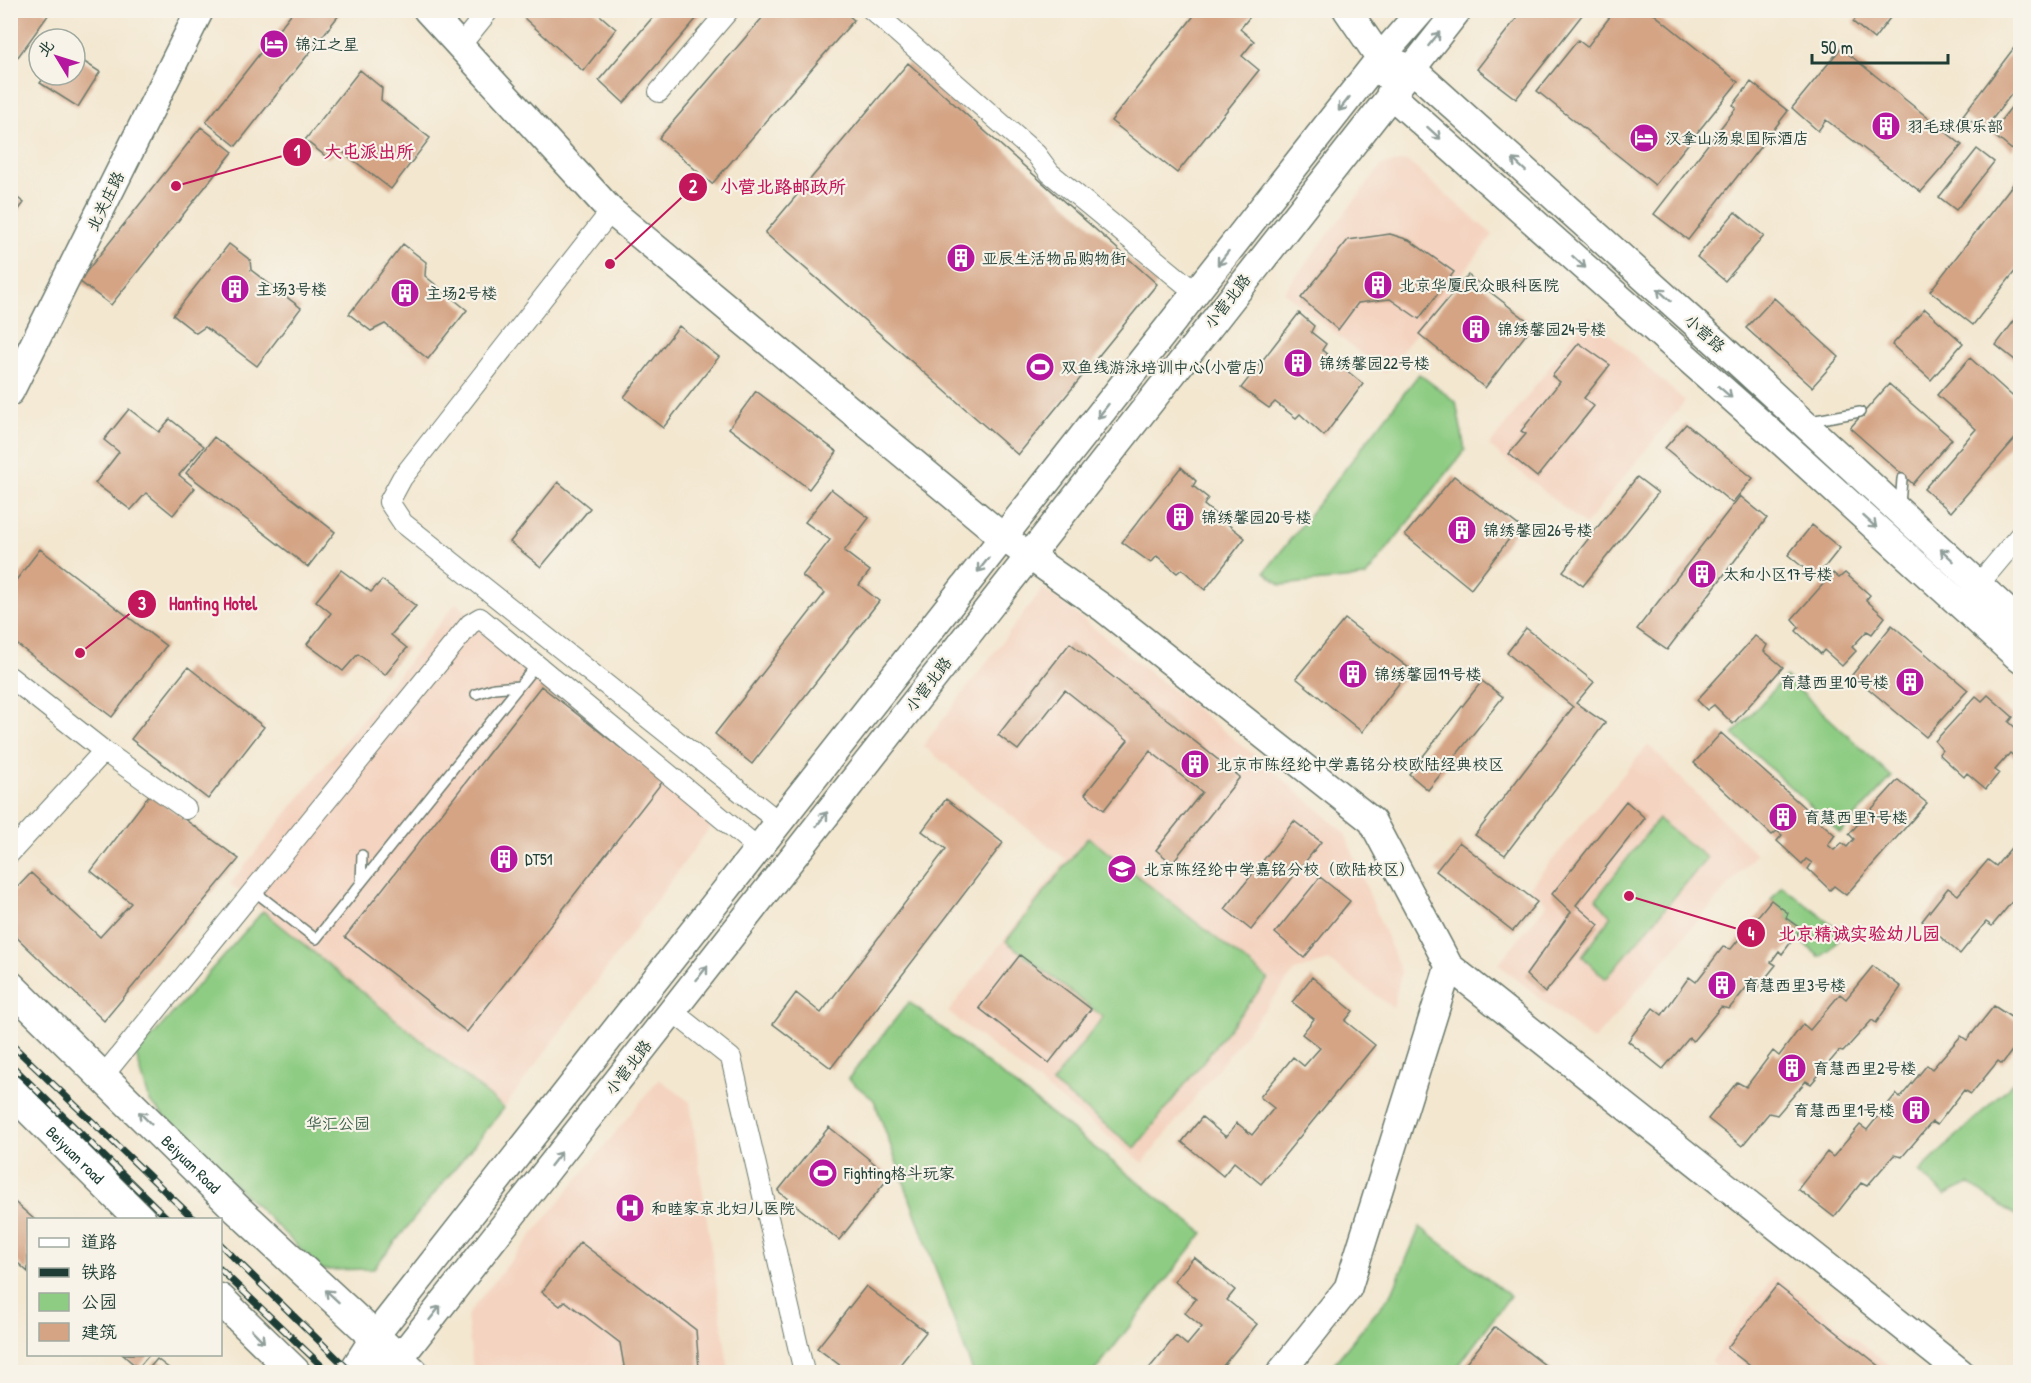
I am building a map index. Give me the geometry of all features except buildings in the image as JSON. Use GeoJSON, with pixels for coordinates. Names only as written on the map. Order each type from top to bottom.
{"type":"FeatureCollection","features":[{"type":"Feature","properties":{"kind":"main road","name":"Beiyuan Road"},"geometry":{"type":"LineString","coordinates":[[10,986],[238,1210],[375,1336]]}},
{"type":"Feature","properties":{"kind":"main road","name":"Beiyuan road"},"geometry":{"type":"LineString","coordinates":[[10,1090],[139,1218]]}},
{"type":"Feature","properties":{"kind":"main road"},"geometry":{"type":"LineString","coordinates":[[222,1301],[295,1372]]}},
{"type":"Feature","properties":{"kind":"main road"},"geometry":{"type":"LineString","coordinates":[[375,1336],[398,1368]]}},
{"type":"Feature","properties":{"kind":"street","name":"北关庄路"},"geometry":{"type":"LineString","coordinates":[[10,392],[200,10]]}},
{"type":"Feature","properties":{"kind":"street"},"geometry":{"type":"LineString","coordinates":[[427,10],[611,211],[1004,538],[1103,608],[1372,821],[1449,966],[1960,1372]]}},
{"type":"Feature","properties":{"kind":"street"},"geometry":{"type":"LineString","coordinates":[[459,47],[489,10]]}},
{"type":"Feature","properties":{"kind":"street"},"geometry":{"type":"LineString","coordinates":[[659,92],[729,10]]}},
{"type":"Feature","properties":{"kind":"street"},"geometry":{"type":"LineString","coordinates":[[872,10],[1036,154],[1050,173],[1196,293]]}},
{"type":"Feature","properties":{"kind":"street"},"geometry":{"type":"LineString","coordinates":[[1347,10],[1380,58],[1390,94]]}},
{"type":"Feature","properties":{"kind":"street","name":"小营北路"},"geometry":{"type":"LineString","coordinates":[[352,1372],[375,1336],[1380,58],[1422,10]]}},
{"type":"Feature","properties":{"kind":"street","name":"小营北路"},"geometry":{"type":"LineString","coordinates":[[398,1368],[672,1011],[1458,10]]}},
{"type":"Feature","properties":{"kind":"street","name":"小营路"},"geometry":{"type":"LineString","coordinates":[[1380,58],[1411,68],[1899,510],[2020,623]]}},
{"type":"Feature","properties":{"kind":"street","name":"小营路"},"geometry":{"type":"LineString","coordinates":[[1390,94],[1784,444],[2020,659]]}},
{"type":"Feature","properties":{"kind":"street"},"geometry":{"type":"LineString","coordinates":[[611,211],[402,478],[390,502],[403,523],[780,823]]}},
{"type":"Feature","properties":{"kind":"street"},"geometry":{"type":"LineString","coordinates":[[1978,584],[2020,535]]}},
{"type":"Feature","properties":{"kind":"street"},"geometry":{"type":"LineString","coordinates":[[103,1076],[470,624],[480,618],[759,849]]}},
{"type":"Feature","properties":{"kind":"street"},"geometry":{"type":"LineString","coordinates":[[10,677],[104,751],[186,809]]}},
{"type":"Feature","properties":{"kind":"street"},"geometry":{"type":"LineString","coordinates":[[10,853],[104,751]]}},
{"type":"Feature","properties":{"kind":"street"},"geometry":{"type":"LineString","coordinates":[[1281,1372],[1348,1288],[1449,966]]}},
{"type":"Feature","properties":{"kind":"street"},"geometry":{"type":"LineString","coordinates":[[672,1011],[731,1058],[804,1372]]}},
{"type":"Feature","properties":{"kind":"lane"},"geometry":{"type":"LineString","coordinates":[[1803,423],[1860,412]]}},
{"type":"Feature","properties":{"kind":"lane"},"geometry":{"type":"LineString","coordinates":[[1899,510],[1902,479]]}},
{"type":"Feature","properties":{"kind":"lane"},"geometry":{"type":"LineString","coordinates":[[254,891],[315,939],[537,664]]}},
{"type":"Feature","properties":{"kind":"lane"},"geometry":{"type":"LineString","coordinates":[[477,694],[494,688],[519,686]]}},
{"type":"Feature","properties":{"kind":"lane"},"geometry":{"type":"LineString","coordinates":[[361,883],[362,855]]}},
{"type":"Feature","properties":{"kind":"shaded area"},"geometry":{"type":"Polygon","coordinates":[[[1407,161],[1493,235],[1385,373],[1284,292],[1382,165],[1407,161]]]}},
{"type":"Feature","properties":{"kind":"shaded area"},"geometry":{"type":"Polygon","coordinates":[[[1589,316],[1685,401],[1585,525],[1489,446],[1589,316]]]}},
{"type":"Feature","properties":{"kind":"shaded area","name":"北京陈经纶中学嘉铭分校（欧陆校区）"},"geometry":{"type":"Polygon","coordinates":[[[1043,588],[1267,765],[1344,832],[1401,972],[1393,1008],[1329,961],[1295,971],[1143,1163],[948,1012],[1066,859],[923,746],[1043,588]]]}},
{"type":"Feature","properties":{"kind":"shaded area","name":"DT51"},"geometry":{"type":"Polygon","coordinates":[[[456,603],[722,811],[504,1108],[230,884],[456,603]]]}},
{"type":"Feature","properties":{"kind":"shaded area"},"geometry":{"type":"Polygon","coordinates":[[[1648,745],[1756,854],[1593,1041],[1498,964],[1547,904],[1529,888],[1648,745]]]}},
{"type":"Feature","properties":{"kind":"shaded area","name":"和睦家京北妇儿医院"},"geometry":{"type":"Polygon","coordinates":[[[659,1079],[690,1102],[729,1372],[473,1372],[467,1315],[659,1079]]]}},
{"type":"Feature","properties":{"kind":"shaded area"},"geometry":{"type":"Polygon","coordinates":[[[1774,1276],[1898,1372],[1724,1372],[1711,1362],[1774,1276]]]}},
{"type":"Feature","properties":{"kind":"green space"},"geometry":{"type":"Polygon","coordinates":[[[1419,374],[1456,402],[1465,450],[1365,577],[1281,585],[1265,572],[1419,374]]]}},
{"type":"Feature","properties":{"kind":"green space"},"geometry":{"type":"Polygon","coordinates":[[[1785,677],[1892,777],[1840,833],[1733,734],[1785,677]]]}},
{"type":"Feature","properties":{"kind":"green space"},"geometry":{"type":"Polygon","coordinates":[[[1658,819],[1707,858],[1606,979],[1582,956],[1611,917],[1596,899],[1658,819]]]}},
{"type":"Feature","properties":{"kind":"green space"},"geometry":{"type":"Polygon","coordinates":[[[1088,837],[1268,979],[1135,1148],[1052,1083],[1103,1017],[1006,941],[1088,837]]]}},
{"type":"Feature","properties":{"kind":"green space"},"geometry":{"type":"Polygon","coordinates":[[[1782,886],[1843,933],[1830,950],[1820,957],[1796,937],[1801,929],[1786,918],[1787,913],[1771,900],[1782,886]]]}},
{"type":"Feature","properties":{"kind":"green space","name":"华汇公园"},"geometry":{"type":"Polygon","coordinates":[[[263,911],[504,1108],[373,1269],[322,1270],[150,1102],[136,1055],[263,911]]]}},
{"type":"Feature","properties":{"kind":"green space"},"geometry":{"type":"Polygon","coordinates":[[[909,1002],[1203,1233],[1094,1372],[973,1372],[874,1100],[848,1079],[909,1002]]]}},
{"type":"Feature","properties":{"kind":"green space"},"geometry":{"type":"Polygon","coordinates":[[[2020,1076],[2020,1218],[1969,1184],[1945,1195],[1919,1172],[2020,1076]]]}},
{"type":"Feature","properties":{"kind":"green space"},"geometry":{"type":"Polygon","coordinates":[[[1420,1227],[1510,1296],[1454,1372],[1327,1372],[1392,1293],[1420,1227]]]}},
{"type":"Feature","properties":{"kind":"railway"},"geometry":{"type":"LineString","coordinates":[[10,1043],[193,1218]]}},
{"type":"Feature","properties":{"kind":"railway"},"geometry":{"type":"LineString","coordinates":[[10,1064],[167,1218]]}},
{"type":"Feature","properties":{"kind":"railway"},"geometry":{"type":"LineString","coordinates":[[222,1246],[351,1372]]}},
{"type":"Feature","properties":{"kind":"railway"},"geometry":{"type":"LineString","coordinates":[[222,1271],[328,1372]]}},
{"type":"Feature","properties":{"kind":"place","name":"锦江之星"},"geometry":{"type":"Point","coordinates":[274,44]}},
{"type":"Feature","properties":{"kind":"place","name":"羽毛球俱乐部"},"geometry":{"type":"Point","coordinates":[1886,126]}},
{"type":"Feature","properties":{"kind":"place","name":"汉拿山汤泉国际酒店"},"geometry":{"type":"Point","coordinates":[1644,138]}},
{"type":"Feature","properties":{"kind":"place","name":"大屯派出所"},"geometry":{"type":"Point","coordinates":[176,186]}},
{"type":"Feature","properties":{"kind":"place","name":"亚辰生活物品购物街"},"geometry":{"type":"Point","coordinates":[961,258]}},
{"type":"Feature","properties":{"kind":"place","name":"小营北路邮政所"},"geometry":{"type":"Point","coordinates":[610,264]}},
{"type":"Feature","properties":{"kind":"place","name":"北京华厦民众眼科医院"},"geometry":{"type":"Point","coordinates":[1378,285]}},
{"type":"Feature","properties":{"kind":"place","name":"主场3号楼"},"geometry":{"type":"Point","coordinates":[235,289]}},
{"type":"Feature","properties":{"kind":"place","name":"主场2号楼"},"geometry":{"type":"Point","coordinates":[405,293]}},
{"type":"Feature","properties":{"kind":"place","name":"锦绣馨园24号楼"},"geometry":{"type":"Point","coordinates":[1476,329]}},
{"type":"Feature","properties":{"kind":"place","name":"锦绣馨园22号楼"},"geometry":{"type":"Point","coordinates":[1298,363]}},
{"type":"Feature","properties":{"kind":"place","name":"双鱼线游泳培训中心(小营店)"},"geometry":{"type":"Point","coordinates":[1040,367]}},
{"type":"Feature","properties":{"kind":"place","name":"锦绣馨园20号楼"},"geometry":{"type":"Point","coordinates":[1180,517]}},
{"type":"Feature","properties":{"kind":"place","name":"锦绣馨园26号楼"},"geometry":{"type":"Point","coordinates":[1462,530]}},
{"type":"Feature","properties":{"kind":"place","name":"太和小区17号楼"},"geometry":{"type":"Point","coordinates":[1702,574]}},
{"type":"Feature","properties":{"kind":"place","name":"Hanting Hotel"},"geometry":{"type":"Point","coordinates":[80,653]}},
{"type":"Feature","properties":{"kind":"place","name":"锦绣馨园19号楼"},"geometry":{"type":"Point","coordinates":[1353,674]}},
{"type":"Feature","properties":{"kind":"place","name":"育慧西里10号楼"},"geometry":{"type":"Point","coordinates":[1910,682]}},
{"type":"Feature","properties":{"kind":"place","name":"北京市陈经纶中学嘉铭分校欧陆经典校区"},"geometry":{"type":"Point","coordinates":[1195,764]}},
{"type":"Feature","properties":{"kind":"place","name":"育慧西里7号楼"},"geometry":{"type":"Point","coordinates":[1783,817]}},
{"type":"Feature","properties":{"kind":"place","name":"DT51"},"geometry":{"type":"Point","coordinates":[504,859]}},
{"type":"Feature","properties":{"kind":"place","name":"北京陈经纶中学嘉铭分校（欧陆校区）"},"geometry":{"type":"Point","coordinates":[1122,869]}},
{"type":"Feature","properties":{"kind":"place","name":"北京精诚实验幼儿园"},"geometry":{"type":"Point","coordinates":[1629,896]}},
{"type":"Feature","properties":{"kind":"place","name":"育慧西里3号楼"},"geometry":{"type":"Point","coordinates":[1722,985]}},
{"type":"Feature","properties":{"kind":"place","name":"育慧西里2号楼"},"geometry":{"type":"Point","coordinates":[1792,1068]}},
{"type":"Feature","properties":{"kind":"place","name":"育慧西里1号楼"},"geometry":{"type":"Point","coordinates":[1916,1110]}},
{"type":"Feature","properties":{"kind":"place","name":"Fighting格斗玩家"},"geometry":{"type":"Point","coordinates":[823,1173]}},
{"type":"Feature","properties":{"kind":"place","name":"和睦家京北妇儿医院"},"geometry":{"type":"Point","coordinates":[630,1208]}}]}
